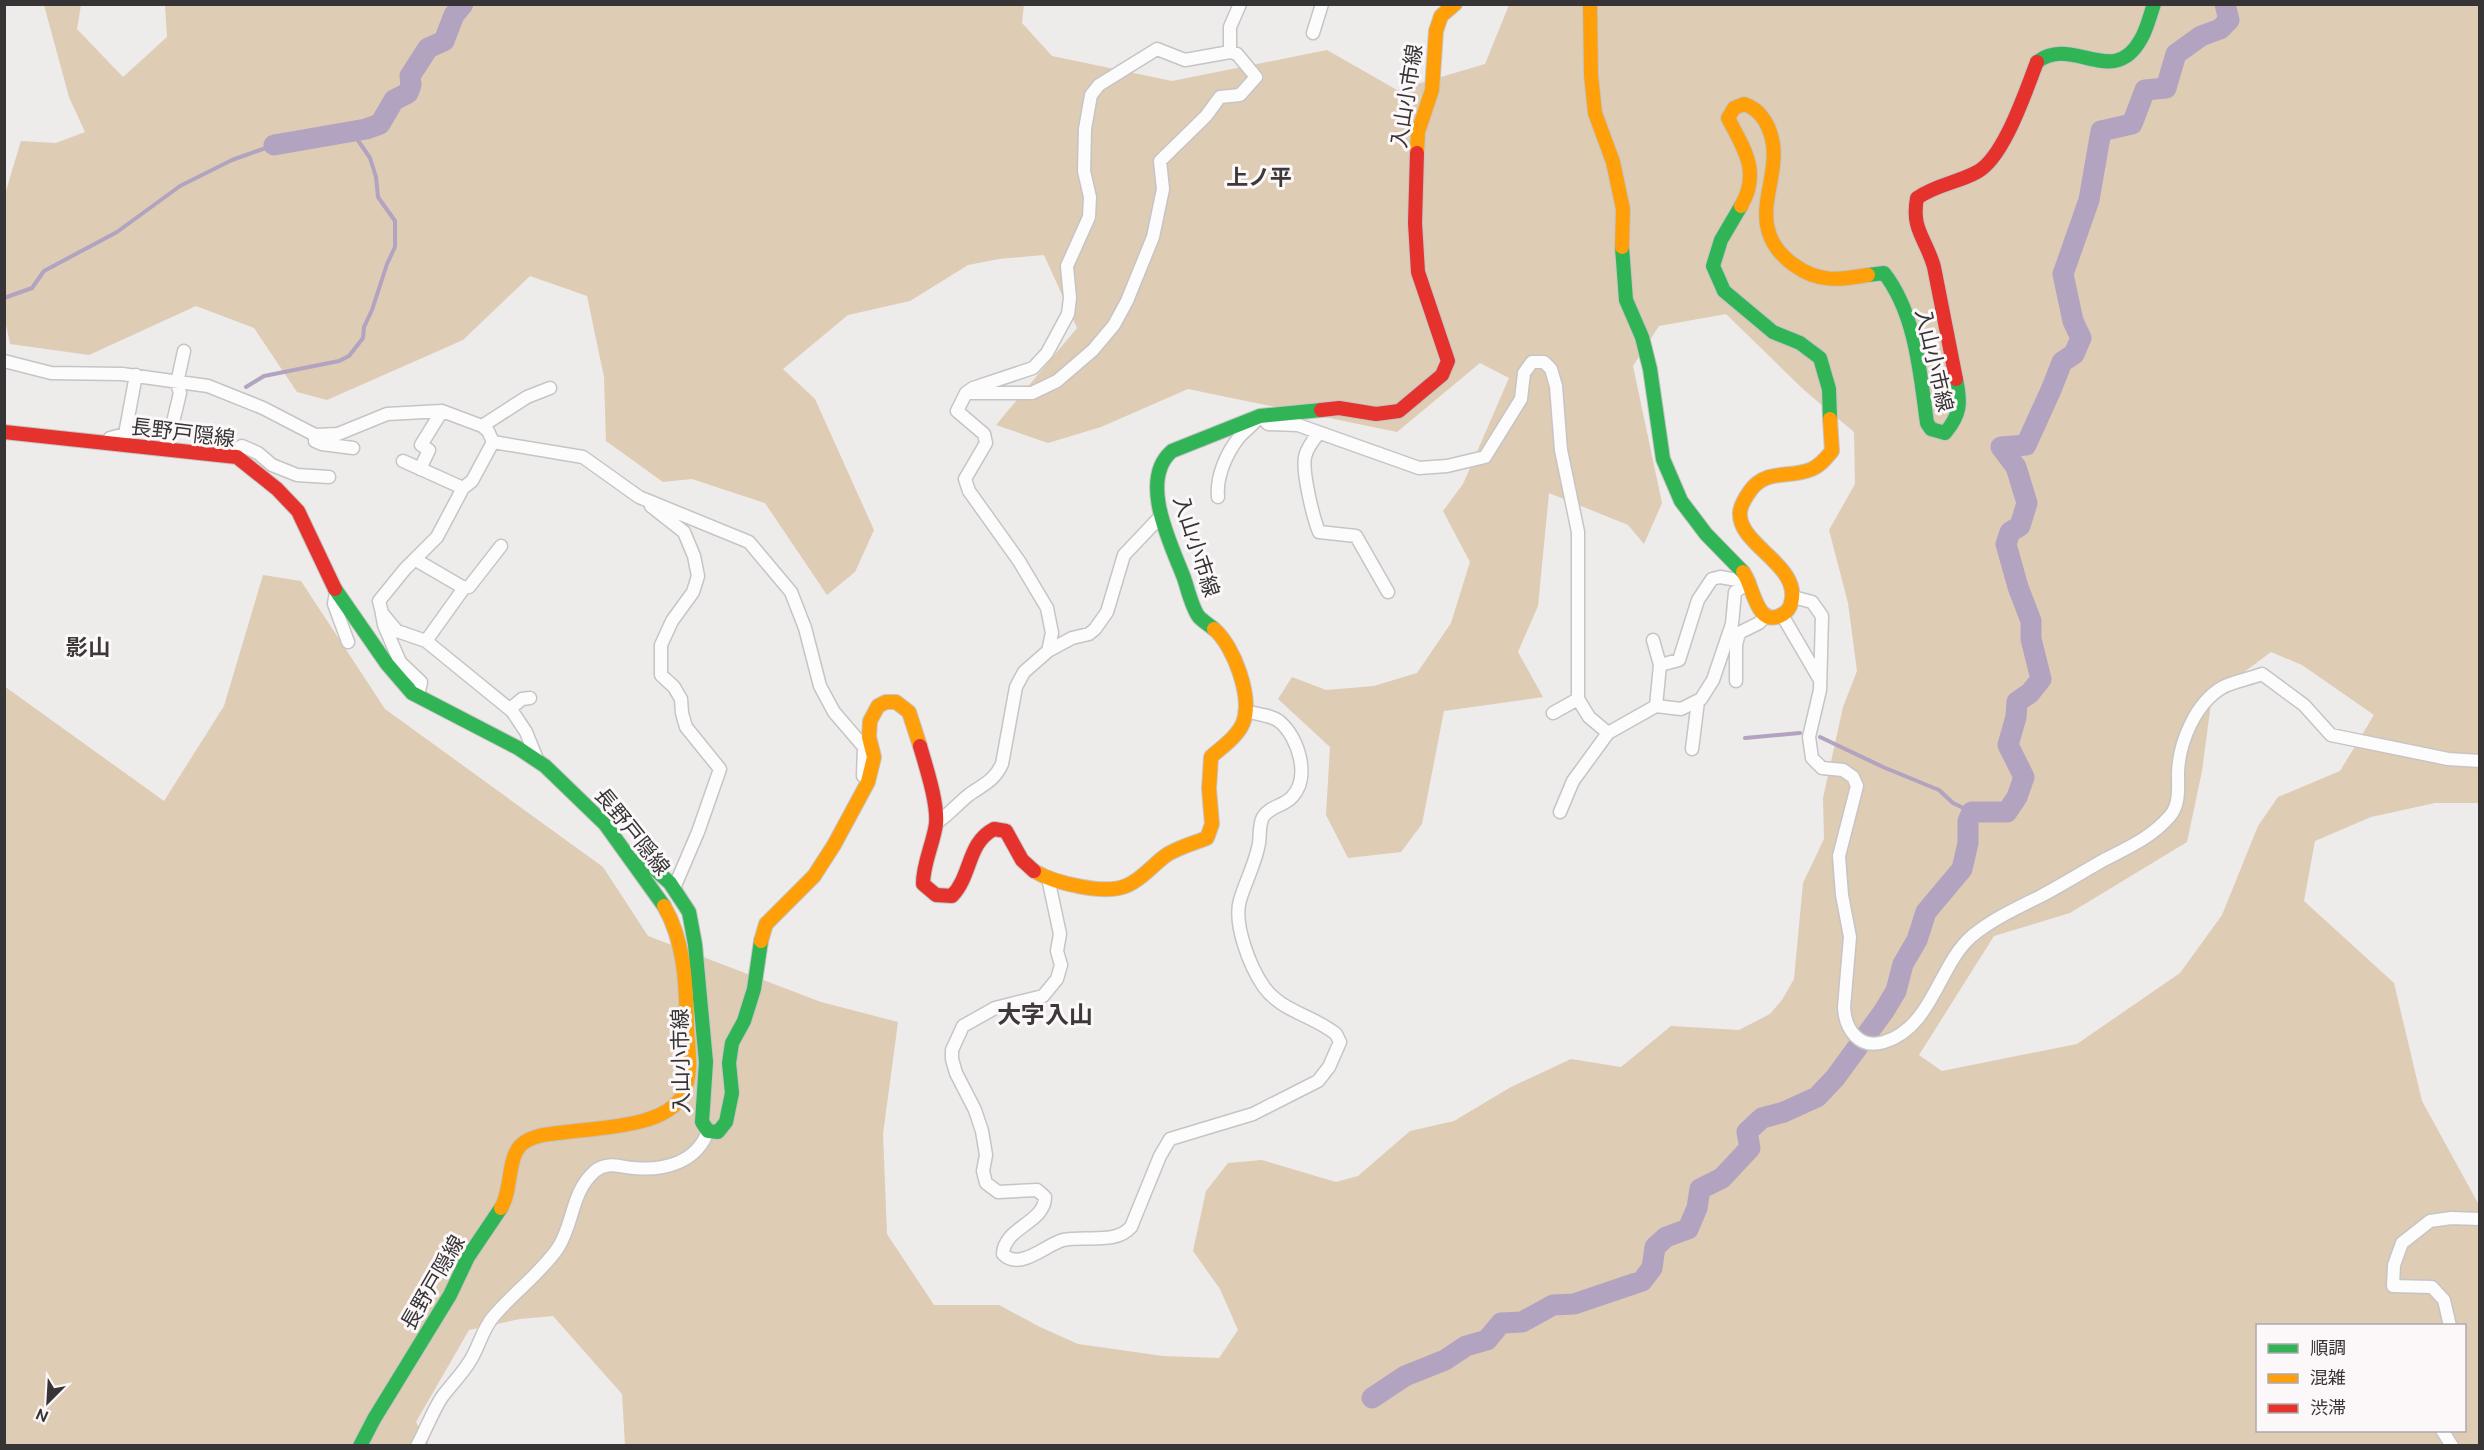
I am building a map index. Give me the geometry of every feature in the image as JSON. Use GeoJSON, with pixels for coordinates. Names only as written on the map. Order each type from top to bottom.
{"type":"FeatureCollection","features":[{"type":"Feature","properties":{"kind":"main road","name":"入山小市線"},"geometry":{"type":"LineString","coordinates":[[632,861],[649,864],[674,888],[689,912],[695,944],[706,1062],[702,1122],[708,1131],[718,1132],[726,1122],[732,1094],[729,1063],[732,1043],[744,1020],[754,989],[760,944],[766,924],[814,876],[834,845],[868,782],[874,757],[869,737],[870,721],[878,706],[886,702],[896,702],[909,712],[924,755],[936,823],[923,873],[923,884],[936,895],[952,896],[959,890],[975,845],[986,833],[994,830],[1004,830],[1014,837],[1021,859],[1032,870],[1048,879],[1092,888],[1124,887],[1169,853],[1207,838],[1212,824],[1209,789],[1211,757],[1237,734],[1244,722],[1246,703],[1236,656],[1220,634],[1198,616],[1161,516],[1157,488],[1160,467],[1165,457],[1172,451],[1260,416],[1339,408],[1376,414],[1399,411],[1442,375],[1448,361],[1418,272],[1415,223],[1418,132],[1432,90],[1440,10],[1455,4]]}},
{"type":"Feature","properties":{"kind":"main road"},"geometry":{"type":"LineString","coordinates":[[1590,4],[1591,75],[1595,113],[1614,162],[1623,209],[1622,247],[1626,300],[1642,337],[1650,369],[1663,459],[1681,501],[1706,534],[1748,577],[1754,600],[1762,613],[1774,617],[1782,615],[1790,608],[1793,597]]}},
{"type":"Feature","properties":{"kind":"main road","name":"入山小市線"},"geometry":{"type":"LineString","coordinates":[[1793,597],[1788,578],[1742,526],[1740,513],[1743,501],[1757,481],[1781,474],[1810,470],[1822,463],[1832,451],[1828,389],[1820,358],[1800,343],[1773,332],[1724,291],[1713,266],[1721,240],[1746,196],[1752,179],[1748,157],[1728,118],[1731,111],[1736,105],[1751,106],[1767,125],[1775,146],[1776,166],[1765,223],[1769,241],[1777,252],[1801,270],[1820,279],[1841,281],[1872,273],[1884,273],[1891,280],[1902,306],[1921,373],[1927,423],[1931,429],[1945,433],[1954,422],[1960,401],[1934,267],[1929,249],[1916,228],[1914,213],[1917,198],[1931,188],[1977,172],[1989,163],[2014,120],[2037,61],[2048,54],[2061,52],[2106,63],[2123,60],[2141,40],[2154,4]]}},
{"type":"Feature","properties":{"kind":"main road","name":"長野戸隠線"},"geometry":{"type":"LineString","coordinates":[[4,432],[233,456],[257,471],[298,511],[336,592],[387,664],[412,693],[537,760],[587,805],[632,861],[667,910],[680,950],[686,995],[689,1060],[687,1085],[683,1095],[669,1110],[642,1122],[549,1134],[530,1139],[522,1144],[515,1155],[506,1200],[468,1257],[450,1295],[360,1446]]}},
{"type":"Feature","properties":{"kind":"street"},"geometry":{"type":"LineString","coordinates":[[1230,52],[1230,27],[1240,4]]}},
{"type":"Feature","properties":{"kind":"street"},"geometry":{"type":"LineString","coordinates":[[1313,33],[1322,4]]}},
{"type":"Feature","properties":{"kind":"street"},"geometry":{"type":"LineString","coordinates":[[966,393],[1032,393],[1057,381],[1093,350],[1114,325],[1153,237],[1163,189],[1161,161],[1206,116],[1220,97],[1240,95],[1256,77],[1237,54],[1230,52],[1185,60],[1157,49],[1099,85],[1091,95],[1085,129],[1084,171],[1090,197],[1089,217],[1067,266],[1070,298],[1068,314],[1047,353],[1033,368],[973,388],[966,393],[957,411],[984,434],[986,442],[965,479],[969,491],[1019,561],[1047,608],[1052,633],[1048,651]]}},
{"type":"Feature","properties":{"kind":"street"},"geometry":{"type":"LineString","coordinates":[[170,439],[180,393],[177,383],[184,351]]}},
{"type":"Feature","properties":{"kind":"street"},"geometry":{"type":"LineString","coordinates":[[4,361],[51,373],[136,375],[208,386],[263,408],[315,435],[338,434],[387,414],[442,411],[482,426],[488,431],[493,442]]}},
{"type":"Feature","properties":{"kind":"street"},"geometry":{"type":"LineString","coordinates":[[1218,497],[1217,485],[1221,470],[1240,437],[1260,416],[1268,424],[1298,425],[1419,468],[1447,466],[1485,458],[1521,399],[1524,373],[1532,362],[1544,362],[1551,369],[1556,386],[1561,450],[1578,532],[1578,699],[1589,717],[1608,733]]}},
{"type":"Feature","properties":{"kind":"street"},"geometry":{"type":"LineString","coordinates":[[125,434],[136,375]]}},
{"type":"Feature","properties":{"kind":"street"},"geometry":{"type":"LineString","coordinates":[[482,426],[527,398],[550,388]]}},
{"type":"Feature","properties":{"kind":"street"},"geometry":{"type":"LineString","coordinates":[[420,469],[429,450],[421,445],[442,411]]}},
{"type":"Feature","properties":{"kind":"street"},"geometry":{"type":"LineString","coordinates":[[1318,433],[1309,445],[1304,459],[1313,518],[1319,532],[1356,536],[1388,592]]}},
{"type":"Feature","properties":{"kind":"street"},"geometry":{"type":"LineString","coordinates":[[106,444],[110,438],[125,434],[143,445],[170,439],[188,445],[194,451]]}},
{"type":"Feature","properties":{"kind":"street"},"geometry":{"type":"LineString","coordinates":[[315,435],[315,441],[322,444],[353,448]]}},
{"type":"Feature","properties":{"kind":"street"},"geometry":{"type":"LineString","coordinates":[[418,696],[421,682],[400,662],[384,625],[379,602],[384,593],[437,537],[463,488],[472,482],[493,442]]}},
{"type":"Feature","properties":{"kind":"street"},"geometry":{"type":"LineString","coordinates":[[493,442],[583,457],[684,532],[694,556],[698,576],[693,592],[672,621],[662,645],[660,675],[674,687],[681,699],[686,727],[720,769],[698,832],[674,888]]}},
{"type":"Feature","properties":{"kind":"street"},"geometry":{"type":"LineString","coordinates":[[233,456],[242,446],[258,453],[272,465],[297,475],[329,477]]}},
{"type":"Feature","properties":{"kind":"street"},"geometry":{"type":"LineString","coordinates":[[403,462],[463,488]]}},
{"type":"Feature","properties":{"kind":"street"},"geometry":{"type":"LineString","coordinates":[[639,497],[749,542],[791,592],[805,628],[820,686],[834,712],[864,747],[863,779],[868,782]]}},
{"type":"Feature","properties":{"kind":"street"},"geometry":{"type":"LineString","coordinates":[[936,823],[971,794],[988,784],[997,774],[1002,764],[1016,687],[1024,672],[1048,651],[1072,638],[1089,634],[1101,622],[1107,612],[1124,555],[1161,516]]}},
{"type":"Feature","properties":{"kind":"street"},"geometry":{"type":"LineString","coordinates":[[426,641],[464,588],[469,587],[501,546]]}},
{"type":"Feature","properties":{"kind":"street"},"geometry":{"type":"LineString","coordinates":[[416,560],[464,588]]}},
{"type":"Feature","properties":{"kind":"street"},"geometry":{"type":"LineString","coordinates":[[1660,665],[1679,660],[1698,600],[1713,579],[1720,577],[1749,582]]}},
{"type":"Feature","properties":{"kind":"street"},"geometry":{"type":"LineString","coordinates":[[1692,749],[1698,701],[1713,680],[1732,624],[1735,592],[1749,582]]}},
{"type":"Feature","properties":{"kind":"street"},"geometry":{"type":"LineString","coordinates":[[336,592],[333,604],[348,642]]}},
{"type":"Feature","properties":{"kind":"street"},"geometry":{"type":"LineString","coordinates":[[1793,597],[1812,602],[1822,616],[1820,681],[1809,737],[1812,758],[1822,768],[1843,770],[1853,777],[1857,786],[1839,856],[1842,895],[1850,937],[1844,1007],[1845,1018],[1852,1034],[1867,1042],[1886,1042],[1906,1030],[1931,999],[1962,945],[1997,917],[2151,835],[2172,813],[2176,802],[2179,757],[2194,719],[2215,693],[2234,683],[2262,674],[2304,705],[2331,735],[2448,759],[2480,761]]}},
{"type":"Feature","properties":{"kind":"street"},"geometry":{"type":"LineString","coordinates":[[382,613],[397,631],[426,641],[510,709],[526,732],[537,760]]}},
{"type":"Feature","properties":{"kind":"street"},"geometry":{"type":"LineString","coordinates":[[1736,681],[1736,645],[1739,633],[1759,623],[1767,615]]}},
{"type":"Feature","properties":{"kind":"street"},"geometry":{"type":"LineString","coordinates":[[1782,615],[1820,681]]}},
{"type":"Feature","properties":{"kind":"street"},"geometry":{"type":"LineString","coordinates":[[1653,640],[1660,665],[1656,706]]}},
{"type":"Feature","properties":{"kind":"street"},"geometry":{"type":"LineString","coordinates":[[510,709],[522,699],[530,698]]}},
{"type":"Feature","properties":{"kind":"street"},"geometry":{"type":"LineString","coordinates":[[1552,713],[1578,699]]}},
{"type":"Feature","properties":{"kind":"street"},"geometry":{"type":"LineString","coordinates":[[1560,812],[1573,781],[1608,733],[1656,706],[1681,709],[1698,701]]}},
{"type":"Feature","properties":{"kind":"street"},"geometry":{"type":"LineString","coordinates":[[1048,879],[1060,934],[1058,951],[1061,965],[1057,979],[1043,996],[995,1008],[970,1021],[960,1030],[952,1050],[956,1073],[979,1121],[985,1149],[983,1171],[986,1183],[998,1191],[1036,1190],[1045,1197],[1041,1211],[1014,1232],[1004,1245],[1003,1254],[1011,1260],[1025,1259],[1065,1240],[1122,1235],[1131,1227],[1160,1156],[1170,1140],[1253,1114],[1276,1104],[1318,1081],[1338,1050],[1340,1042],[1336,1034],[1284,1005],[1264,987],[1240,929],[1239,902],[1259,848],[1261,822],[1271,808],[1291,798],[1297,790],[1300,774],[1299,755],[1292,738],[1279,720],[1245,711]]}},
{"type":"Feature","properties":{"kind":"street"},"geometry":{"type":"LineString","coordinates":[[417,1446],[442,1398],[470,1362],[491,1318],[535,1276],[556,1250],[570,1223],[579,1190],[587,1179],[597,1170],[609,1164],[651,1168],[683,1160],[696,1154],[703,1146],[708,1131]]}},
{"type":"Feature","properties":{"kind":"street"},"geometry":{"type":"LineString","coordinates":[[2450,1324],[2444,1300],[2432,1287],[2393,1286],[2394,1265],[2402,1244],[2430,1221],[2451,1218],[2480,1219]]}},
{"type":"Feature","properties":{"kind":"street"},"geometry":{"type":"LineString","coordinates":[[2443,1432],[2452,1446]]}},
{"type":"Feature","properties":{"kind":"shaded area"},"geometry":{"type":"Polygon","coordinates":[[[1024,4],[1022,23],[1052,56],[1172,81],[1327,50],[1397,90],[1485,64],[1509,5],[2479,5],[2479,803],[2435,803],[2371,817],[2315,841],[2304,901],[2394,983],[2422,1101],[2479,1205],[2479,1445],[625,1445],[622,1394],[553,1316],[520,1319],[469,1330],[416,1422],[429,1445],[5,1445],[4,686],[164,801],[224,706],[263,575],[301,581],[385,709],[603,867],[648,936],[821,1002],[898,1022],[883,1134],[887,1234],[934,1305],[999,1305],[1078,1344],[1163,1356],[1219,1358],[1238,1330],[1220,1289],[1193,1251],[1206,1191],[1228,1163],[1262,1160],[1336,1182],[1358,1176],[1410,1131],[1454,1121],[1511,1087],[1571,1059],[1621,1067],[1671,1026],[1739,1030],[1770,1014],[1782,1000],[1794,979],[1803,883],[1824,839],[1823,798],[1843,707],[1857,671],[1848,603],[1829,530],[1855,484],[1854,432],[1804,390],[1726,314],[1659,326],[1633,366],[1662,503],[1644,544],[1628,525],[1549,493],[1538,606],[1518,652],[1543,697],[1444,711],[1422,824],[1401,852],[1348,858],[1326,815],[1330,747],[1278,699],[1292,677],[1326,690],[1374,686],[1417,673],[1451,623],[1470,562],[1443,511],[1463,484],[1509,378],[1480,363],[1397,432],[1188,389],[1101,427],[1048,443],[996,425],[1077,328],[1044,255],[999,259],[968,265],[910,301],[848,315],[783,369],[815,399],[874,530],[855,572],[827,595],[765,503],[692,479],[663,482],[606,441],[604,377],[587,296],[530,276],[463,340],[327,400],[297,392],[254,328],[196,306],[89,355],[10,344],[4,314],[5,194],[21,141],[56,143],[85,132],[69,97],[44,5],[81,5],[77,29],[123,77],[167,37],[165,5],[1024,4]],[[2271,652],[2212,696],[2202,771],[2187,842],[2070,913],[1994,936],[1919,1055],[1942,1071],[2077,1044],[2180,973],[2222,915],[2258,826],[2278,797],[2340,771],[2374,715],[2302,665],[2271,652]]]}},
{"type":"Feature","properties":{"kind":"waterway"},"geometry":{"type":"LineString","coordinates":[[274,145],[366,129],[380,124],[394,100],[408,93],[411,85],[410,76],[428,48],[444,41],[454,15],[463,4]]}},
{"type":"Feature","properties":{"kind":"waterway"},"geometry":{"type":"LineString","coordinates":[[1372,1398],[1405,1376],[1445,1360],[1466,1346],[1487,1340],[1501,1323],[1522,1322],[1553,1305],[1574,1304],[1642,1281],[1652,1268],[1655,1247],[1666,1237],[1688,1229],[1697,1208],[1700,1189],[1722,1178],[1750,1148],[1747,1132],[1762,1118],[1784,1112],[1817,1097],[1835,1078],[1896,991],[1903,964],[1917,940],[1926,912],[1962,869],[1968,843],[1968,821],[1972,812],[2007,812],[2017,797],[2024,777],[2008,745],[2016,717],[2017,702],[2030,693],[2041,679],[2031,639],[2031,621],[2018,587],[2006,544],[2010,532],[2020,526],[2027,503],[2016,467],[2001,447],[2026,445],[2062,362],[2074,354],[2081,338],[2073,321],[2063,274],[2089,200],[2101,131],[2132,124],[2145,90],[2166,88],[2176,54],[2201,36],[2220,29],[2229,20],[2225,4]]}},
{"type":"Feature","properties":{"kind":"waterway"},"geometry":{"type":"LineString","coordinates":[[246,387],[264,376],[339,361],[349,356],[363,338],[364,327],[395,247],[395,221],[378,197],[376,177],[370,158],[355,136],[356,129]]}},
{"type":"Feature","properties":{"kind":"waterway"},"geometry":{"type":"LineString","coordinates":[[4,298],[32,288],[44,271],[117,232],[180,186],[232,160],[274,145]]}},
{"type":"Feature","properties":{"kind":"waterway"},"geometry":{"type":"LineString","coordinates":[[1745,738],[1800,733]]}},
{"type":"Feature","properties":{"kind":"waterway"},"geometry":{"type":"LineString","coordinates":[[1820,737],[1939,790],[1953,803],[1972,812]]}},
{"type":"Feature","properties":{"kind":"traffic: fast"},"geometry":{"type":"LineString","coordinates":[[2037,62],[2050,55],[2064,54],[2105,61],[2118,60],[2130,53],[2141,39],[2154,4]]}},
{"type":"Feature","properties":{"kind":"traffic: fast"},"geometry":{"type":"LineString","coordinates":[[1741,206],[1721,240],[1713,266],[1724,291],[1773,332],[1800,343],[1820,358],[1829,389],[1830,419]]}},
{"type":"Feature","properties":{"kind":"traffic: fast"},"geometry":{"type":"LineString","coordinates":[[1622,247],[1626,300],[1642,337],[1650,369],[1663,459],[1681,501],[1706,534],[1743,572]]}},
{"type":"Feature","properties":{"kind":"traffic: fast"},"geometry":{"type":"LineString","coordinates":[[1868,275],[1884,273],[1903,307],[1915,345],[1927,423],[1931,429],[1945,433],[1954,420],[1959,402],[1956,379]]}},
{"type":"Feature","properties":{"kind":"traffic: fast"},"geometry":{"type":"LineString","coordinates":[[1214,629],[1199,617],[1194,609],[1160,513],[1157,495],[1162,463],[1172,451],[1260,416],[1321,410]]}},
{"type":"Feature","properties":{"kind":"traffic: fast"},"geometry":{"type":"LineString","coordinates":[[335,589],[387,664],[412,693],[518,748],[545,766],[605,824],[664,906]]}},
{"type":"Feature","properties":{"kind":"traffic: fast"},"geometry":{"type":"LineString","coordinates":[[632,861],[649,864],[670,883],[689,912],[695,944],[706,1062],[702,1122],[708,1131],[718,1132],[726,1122],[732,1093],[729,1063],[732,1043],[744,1021],[754,989],[761,941]]}},
{"type":"Feature","properties":{"kind":"traffic: fast"},"geometry":{"type":"LineString","coordinates":[[360,1446],[450,1295],[468,1257],[501,1208]]}},
{"type":"Feature","properties":{"kind":"traffic: slow"},"geometry":{"type":"LineString","coordinates":[[1417,153],[1418,132],[1432,90],[1436,31],[1441,16],[1455,4]]}},
{"type":"Feature","properties":{"kind":"traffic: slow"},"geometry":{"type":"LineString","coordinates":[[1590,4],[1591,75],[1595,113],[1613,162],[1623,209],[1622,247]]}},
{"type":"Feature","properties":{"kind":"traffic: slow"},"geometry":{"type":"LineString","coordinates":[[1741,206],[1747,194],[1750,171],[1744,151],[1728,118],[1734,108],[1744,104],[1761,115],[1771,136],[1774,150],[1766,219],[1769,233],[1776,247],[1790,262],[1812,275],[1830,279],[1868,275]]}},
{"type":"Feature","properties":{"kind":"traffic: slow"},"geometry":{"type":"LineString","coordinates":[[1743,572],[1761,611],[1774,618],[1787,611],[1791,603],[1792,590],[1787,577],[1748,535],[1742,524],[1740,512],[1750,491],[1763,479],[1804,472],[1823,461],[1832,451],[1830,419]]}},
{"type":"Feature","properties":{"kind":"traffic: slow"},"geometry":{"type":"LineString","coordinates":[[1034,871],[1054,880],[1081,887],[1119,888],[1139,878],[1168,854],[1207,838],[1212,824],[1209,789],[1211,757],[1237,733],[1243,723],[1246,700],[1235,660],[1214,629]]}},
{"type":"Feature","properties":{"kind":"traffic: slow"},"geometry":{"type":"LineString","coordinates":[[761,941],[766,924],[814,876],[834,845],[868,782],[874,757],[869,737],[870,721],[878,706],[886,702],[896,702],[909,712],[920,746]]}},
{"type":"Feature","properties":{"kind":"traffic: slow"},"geometry":{"type":"LineString","coordinates":[[501,1208],[507,1193],[514,1157],[522,1144],[543,1135],[613,1127],[648,1119],[675,1105],[683,1094],[688,1078],[689,1060],[685,980],[676,934],[664,906]]}},
{"type":"Feature","properties":{"kind":"traffic: jam"},"geometry":{"type":"LineString","coordinates":[[1956,379],[1934,267],[1916,218],[1917,198],[1970,176],[1987,164],[1996,153],[2013,122],[2037,62]]}},
{"type":"Feature","properties":{"kind":"traffic: jam"},"geometry":{"type":"LineString","coordinates":[[1321,410],[1339,408],[1376,414],[1399,411],[1442,375],[1448,361],[1418,272],[1415,223],[1417,153]]}},
{"type":"Feature","properties":{"kind":"traffic: jam"},"geometry":{"type":"LineString","coordinates":[[4,432],[237,457],[277,489],[298,511],[335,589]]}},
{"type":"Feature","properties":{"kind":"traffic: jam"},"geometry":{"type":"LineString","coordinates":[[920,746],[931,785],[936,815],[935,832],[923,884],[936,895],[952,896],[963,879],[979,842],[994,829],[1006,831],[1022,860],[1034,871]]}},
{"type":"Feature","properties":{"kind":"district","name":"上ノ平"},"geometry":{"type":"Point","coordinates":[1259,176]}},
{"type":"Feature","properties":{"kind":"district","name":"影山"},"geometry":{"type":"Point","coordinates":[88,646]}},
{"type":"Feature","properties":{"kind":"district","name":"大字入山"},"geometry":{"type":"Point","coordinates":[1045,1014]}}]}
